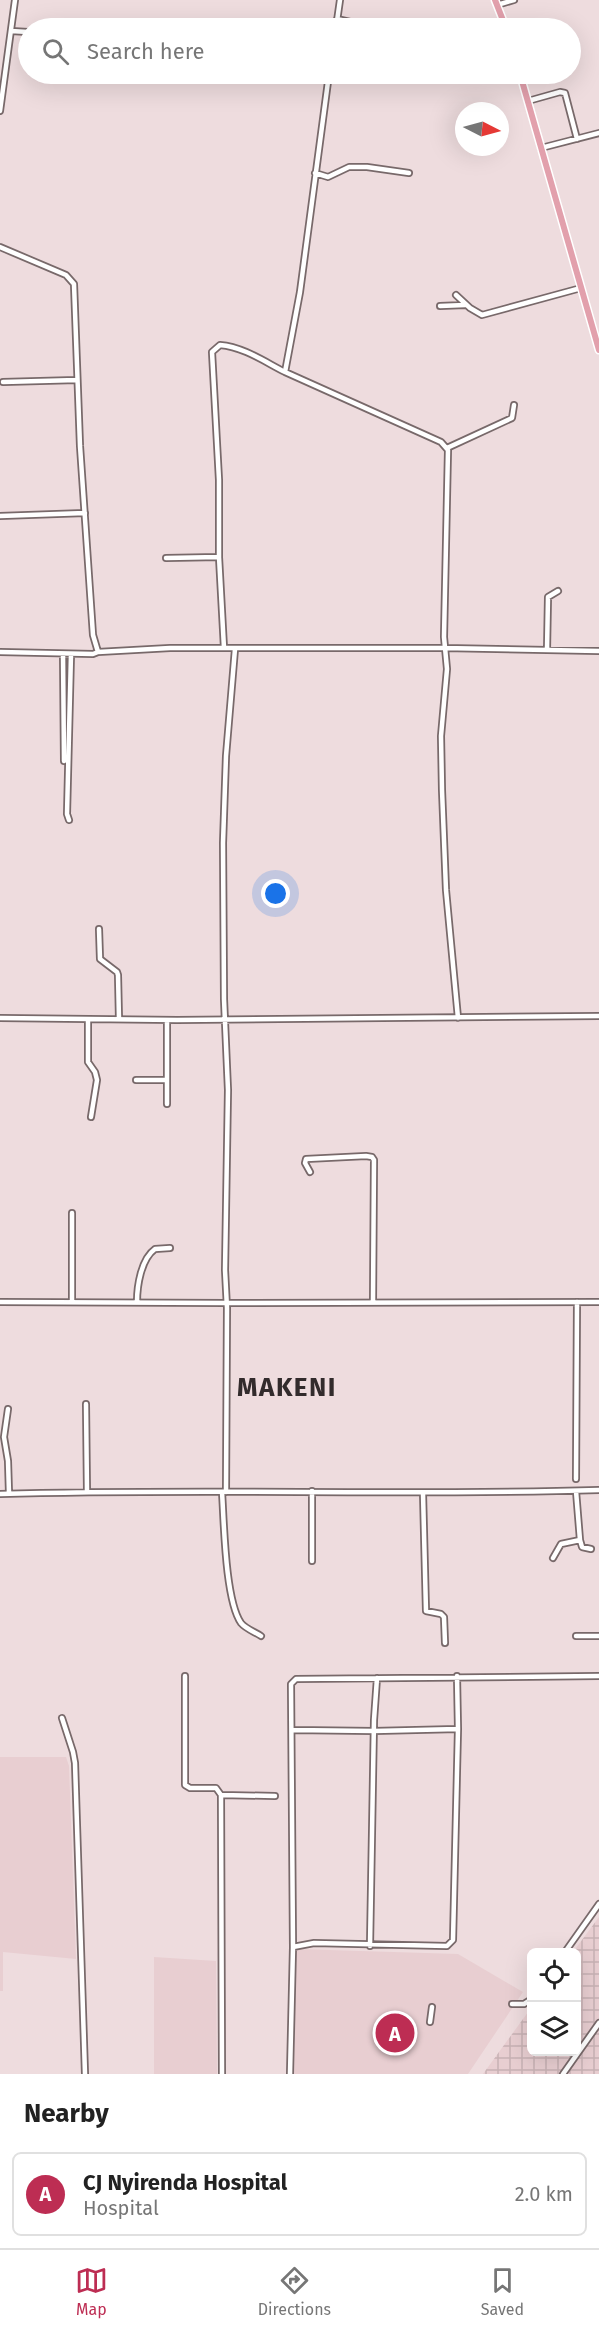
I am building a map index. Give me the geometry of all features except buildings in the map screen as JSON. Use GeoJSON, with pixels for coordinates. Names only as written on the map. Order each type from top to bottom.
{"type":"FeatureCollection","features":[{"type":"Feature","properties":{"kind":"main road"},"geometry":{"type":"LineString","coordinates":[[496,3],[502,18]]}},
{"type":"Feature","properties":{"kind":"main road"},"geometry":{"type":"LineString","coordinates":[[523,84],[599,350]]}},
{"type":"Feature","properties":{"kind":"street"},"geometry":{"type":"LineString","coordinates":[[0,111],[15,0]]}},
{"type":"Feature","properties":{"kind":"street"},"geometry":{"type":"LineString","coordinates":[[337,18],[340,0]]}},
{"type":"Feature","properties":{"kind":"street"},"geometry":{"type":"LineString","coordinates":[[496,3],[514,0]]}},
{"type":"Feature","properties":{"kind":"street"},"geometry":{"type":"LineString","coordinates":[[10,31],[18,31]]}},
{"type":"Feature","properties":{"kind":"street"},"geometry":{"type":"LineString","coordinates":[[285,372],[300,292],[328,84]]}},
{"type":"Feature","properties":{"kind":"street"},"geometry":{"type":"LineString","coordinates":[[528,101],[560,92],[565,93],[577,139]]}},
{"type":"Feature","properties":{"kind":"street"},"geometry":{"type":"LineString","coordinates":[[541,148],[599,133]]}},
{"type":"Feature","properties":{"kind":"street"},"geometry":{"type":"LineString","coordinates":[[315,173],[328,177],[345,168],[359,166],[409,173]]}},
{"type":"Feature","properties":{"kind":"street"},"geometry":{"type":"LineString","coordinates":[[0,247],[66,275],[72,280],[93,634],[98,652]]}},
{"type":"Feature","properties":{"kind":"street"},"geometry":{"type":"LineString","coordinates":[[456,295],[479,315],[485,315],[581,288]]}},
{"type":"Feature","properties":{"kind":"street"},"geometry":{"type":"LineString","coordinates":[[440,306],[465,305]]}},
{"type":"Feature","properties":{"kind":"street"},"geometry":{"type":"LineString","coordinates":[[224,648],[219,557],[219,480],[212,352],[220,345],[232,347],[441,442],[447,447]]}},
{"type":"Feature","properties":{"kind":"street"},"geometry":{"type":"LineString","coordinates":[[3,382],[77,380]]}},
{"type":"Feature","properties":{"kind":"street"},"geometry":{"type":"LineString","coordinates":[[447,447],[512,418],[514,405]]}},
{"type":"Feature","properties":{"kind":"street"},"geometry":{"type":"LineString","coordinates":[[447,447],[444,648],[447,669],[441,736],[442,790],[446,890],[458,1018]]}},
{"type":"Feature","properties":{"kind":"street"},"geometry":{"type":"LineString","coordinates":[[0,516],[85,513]]}},
{"type":"Feature","properties":{"kind":"street"},"geometry":{"type":"LineString","coordinates":[[166,558],[219,557]]}},
{"type":"Feature","properties":{"kind":"street"},"geometry":{"type":"LineString","coordinates":[[547,650],[548,597],[558,591]]}},
{"type":"Feature","properties":{"kind":"street"},"geometry":{"type":"LineString","coordinates":[[0,652],[93,654],[224,648],[599,651]]}},
{"type":"Feature","properties":{"kind":"street"},"geometry":{"type":"LineString","coordinates":[[235,649],[226,756],[223,843],[224,1020],[228,1102],[224,1492],[227,1567],[237,1614],[244,1626],[261,1636]]}},
{"type":"Feature","properties":{"kind":"street"},"geometry":{"type":"LineString","coordinates":[[63,654],[64,761]]}},
{"type":"Feature","properties":{"kind":"street"},"geometry":{"type":"LineString","coordinates":[[69,820],[71,654]]}},
{"type":"Feature","properties":{"kind":"street"},"geometry":{"type":"LineString","coordinates":[[99,929],[100,958],[118,975],[119,1019]]}},
{"type":"Feature","properties":{"kind":"street"},"geometry":{"type":"LineString","coordinates":[[0,1018],[224,1020],[599,1016]]}},
{"type":"Feature","properties":{"kind":"street"},"geometry":{"type":"LineString","coordinates":[[88,1019],[88,1062],[97,1080],[91,1117]]}},
{"type":"Feature","properties":{"kind":"street"},"geometry":{"type":"LineString","coordinates":[[167,1020],[167,1104]]}},
{"type":"Feature","properties":{"kind":"street"},"geometry":{"type":"LineString","coordinates":[[136,1080],[166,1080]]}},
{"type":"Feature","properties":{"kind":"street"},"geometry":{"type":"LineString","coordinates":[[310,1172],[304,1163],[306,1159],[366,1156],[374,1160],[373,1302]]}},
{"type":"Feature","properties":{"kind":"street"},"geometry":{"type":"LineString","coordinates":[[72,1213],[72,1302]]}},
{"type":"Feature","properties":{"kind":"street"},"geometry":{"type":"LineString","coordinates":[[137,1302],[139,1281],[148,1256],[155,1249],[170,1248]]}},
{"type":"Feature","properties":{"kind":"street"},"geometry":{"type":"LineString","coordinates":[[0,1302],[226,1304],[599,1302]]}},
{"type":"Feature","properties":{"kind":"street"},"geometry":{"type":"LineString","coordinates":[[576,1302],[576,1479]]}},
{"type":"Feature","properties":{"kind":"street"},"geometry":{"type":"LineString","coordinates":[[86,1404],[87,1492]]}},
{"type":"Feature","properties":{"kind":"street"},"geometry":{"type":"LineString","coordinates":[[8,1409],[4,1437],[8,1461],[9,1493]]}},
{"type":"Feature","properties":{"kind":"street"},"geometry":{"type":"LineString","coordinates":[[0,1494],[312,1491],[423,1493],[599,1490]]}},
{"type":"Feature","properties":{"kind":"street"},"geometry":{"type":"LineString","coordinates":[[312,1491],[312,1560]]}},
{"type":"Feature","properties":{"kind":"street"},"geometry":{"type":"LineString","coordinates":[[576,1491],[580,1540],[582,1547],[591,1549]]}},
{"type":"Feature","properties":{"kind":"street"},"geometry":{"type":"LineString","coordinates":[[423,1493],[426,1611],[441,1614],[444,1617],[445,1643]]}},
{"type":"Feature","properties":{"kind":"street"},"geometry":{"type":"LineString","coordinates":[[553,1558],[560,1545],[580,1540]]}},
{"type":"Feature","properties":{"kind":"street"},"geometry":{"type":"LineString","coordinates":[[576,1636],[599,1636]]}},
{"type":"Feature","properties":{"kind":"street"},"geometry":{"type":"LineString","coordinates":[[185,1676],[185,1785],[190,1788],[216,1788],[221,1795],[222,2074]]}},
{"type":"Feature","properties":{"kind":"street"},"geometry":{"type":"LineString","coordinates":[[293,1947],[314,1943],[447,1946],[453,1940],[458,1730],[457,1676]]}},
{"type":"Feature","properties":{"kind":"street"},"geometry":{"type":"LineString","coordinates":[[291,2074],[293,1947],[291,1684],[296,1679],[599,1676]]}},
{"type":"Feature","properties":{"kind":"street"},"geometry":{"type":"LineString","coordinates":[[370,1946],[377,1678]]}},
{"type":"Feature","properties":{"kind":"street"},"geometry":{"type":"LineString","coordinates":[[62,1718],[75,1763],[85,2074]]}},
{"type":"Feature","properties":{"kind":"street"},"geometry":{"type":"LineString","coordinates":[[292,1730],[458,1730]]}},
{"type":"Feature","properties":{"kind":"street"},"geometry":{"type":"LineString","coordinates":[[221,1795],[275,1796]]}},
{"type":"Feature","properties":{"kind":"street"},"geometry":{"type":"LineString","coordinates":[[568,1948],[599,1904]]}},
{"type":"Feature","properties":{"kind":"street"},"geometry":{"type":"LineString","coordinates":[[512,2004],[527,2002]]}},
{"type":"Feature","properties":{"kind":"street"},"geometry":{"type":"LineString","coordinates":[[430,2022],[432,2007]]}},
{"type":"Feature","properties":{"kind":"street"},"geometry":{"type":"LineString","coordinates":[[563,2074],[599,2023]]}},
{"type":"Feature","properties":{"kind":"shaded area"},"geometry":{"type":"Polygon","coordinates":[[[0,1757],[66,1757],[69,1766],[76,1959],[3,1952],[3,1991],[0,1991],[0,1757]]]}},
{"type":"Feature","properties":{"kind":"shaded area"},"geometry":{"type":"Polygon","coordinates":[[[599,1917],[599,2074],[483,2074],[527,2014],[527,2056],[581,2056],[581,1948],[576,1948],[599,1917]]]}},
{"type":"Feature","properties":{"kind":"shaded area"},"geometry":{"type":"Polygon","coordinates":[[[296,1949],[458,1954],[523,1992],[468,2074],[294,2074],[296,1949]]]}},
{"type":"Feature","properties":{"kind":"shaded area"},"geometry":{"type":"Polygon","coordinates":[[[154,1957],[216,1961],[217,2074],[154,2074],[154,1957]]]}},
{"type":"Feature","properties":{"kind":"place","name":"CJ Nyirenda Hospital"},"geometry":{"type":"Point","coordinates":[395,2033]}},
{"type":"Feature","properties":{"kind":"district","name":"MAKENI"},"geometry":{"type":"Point","coordinates":[287,1387]}}]}
